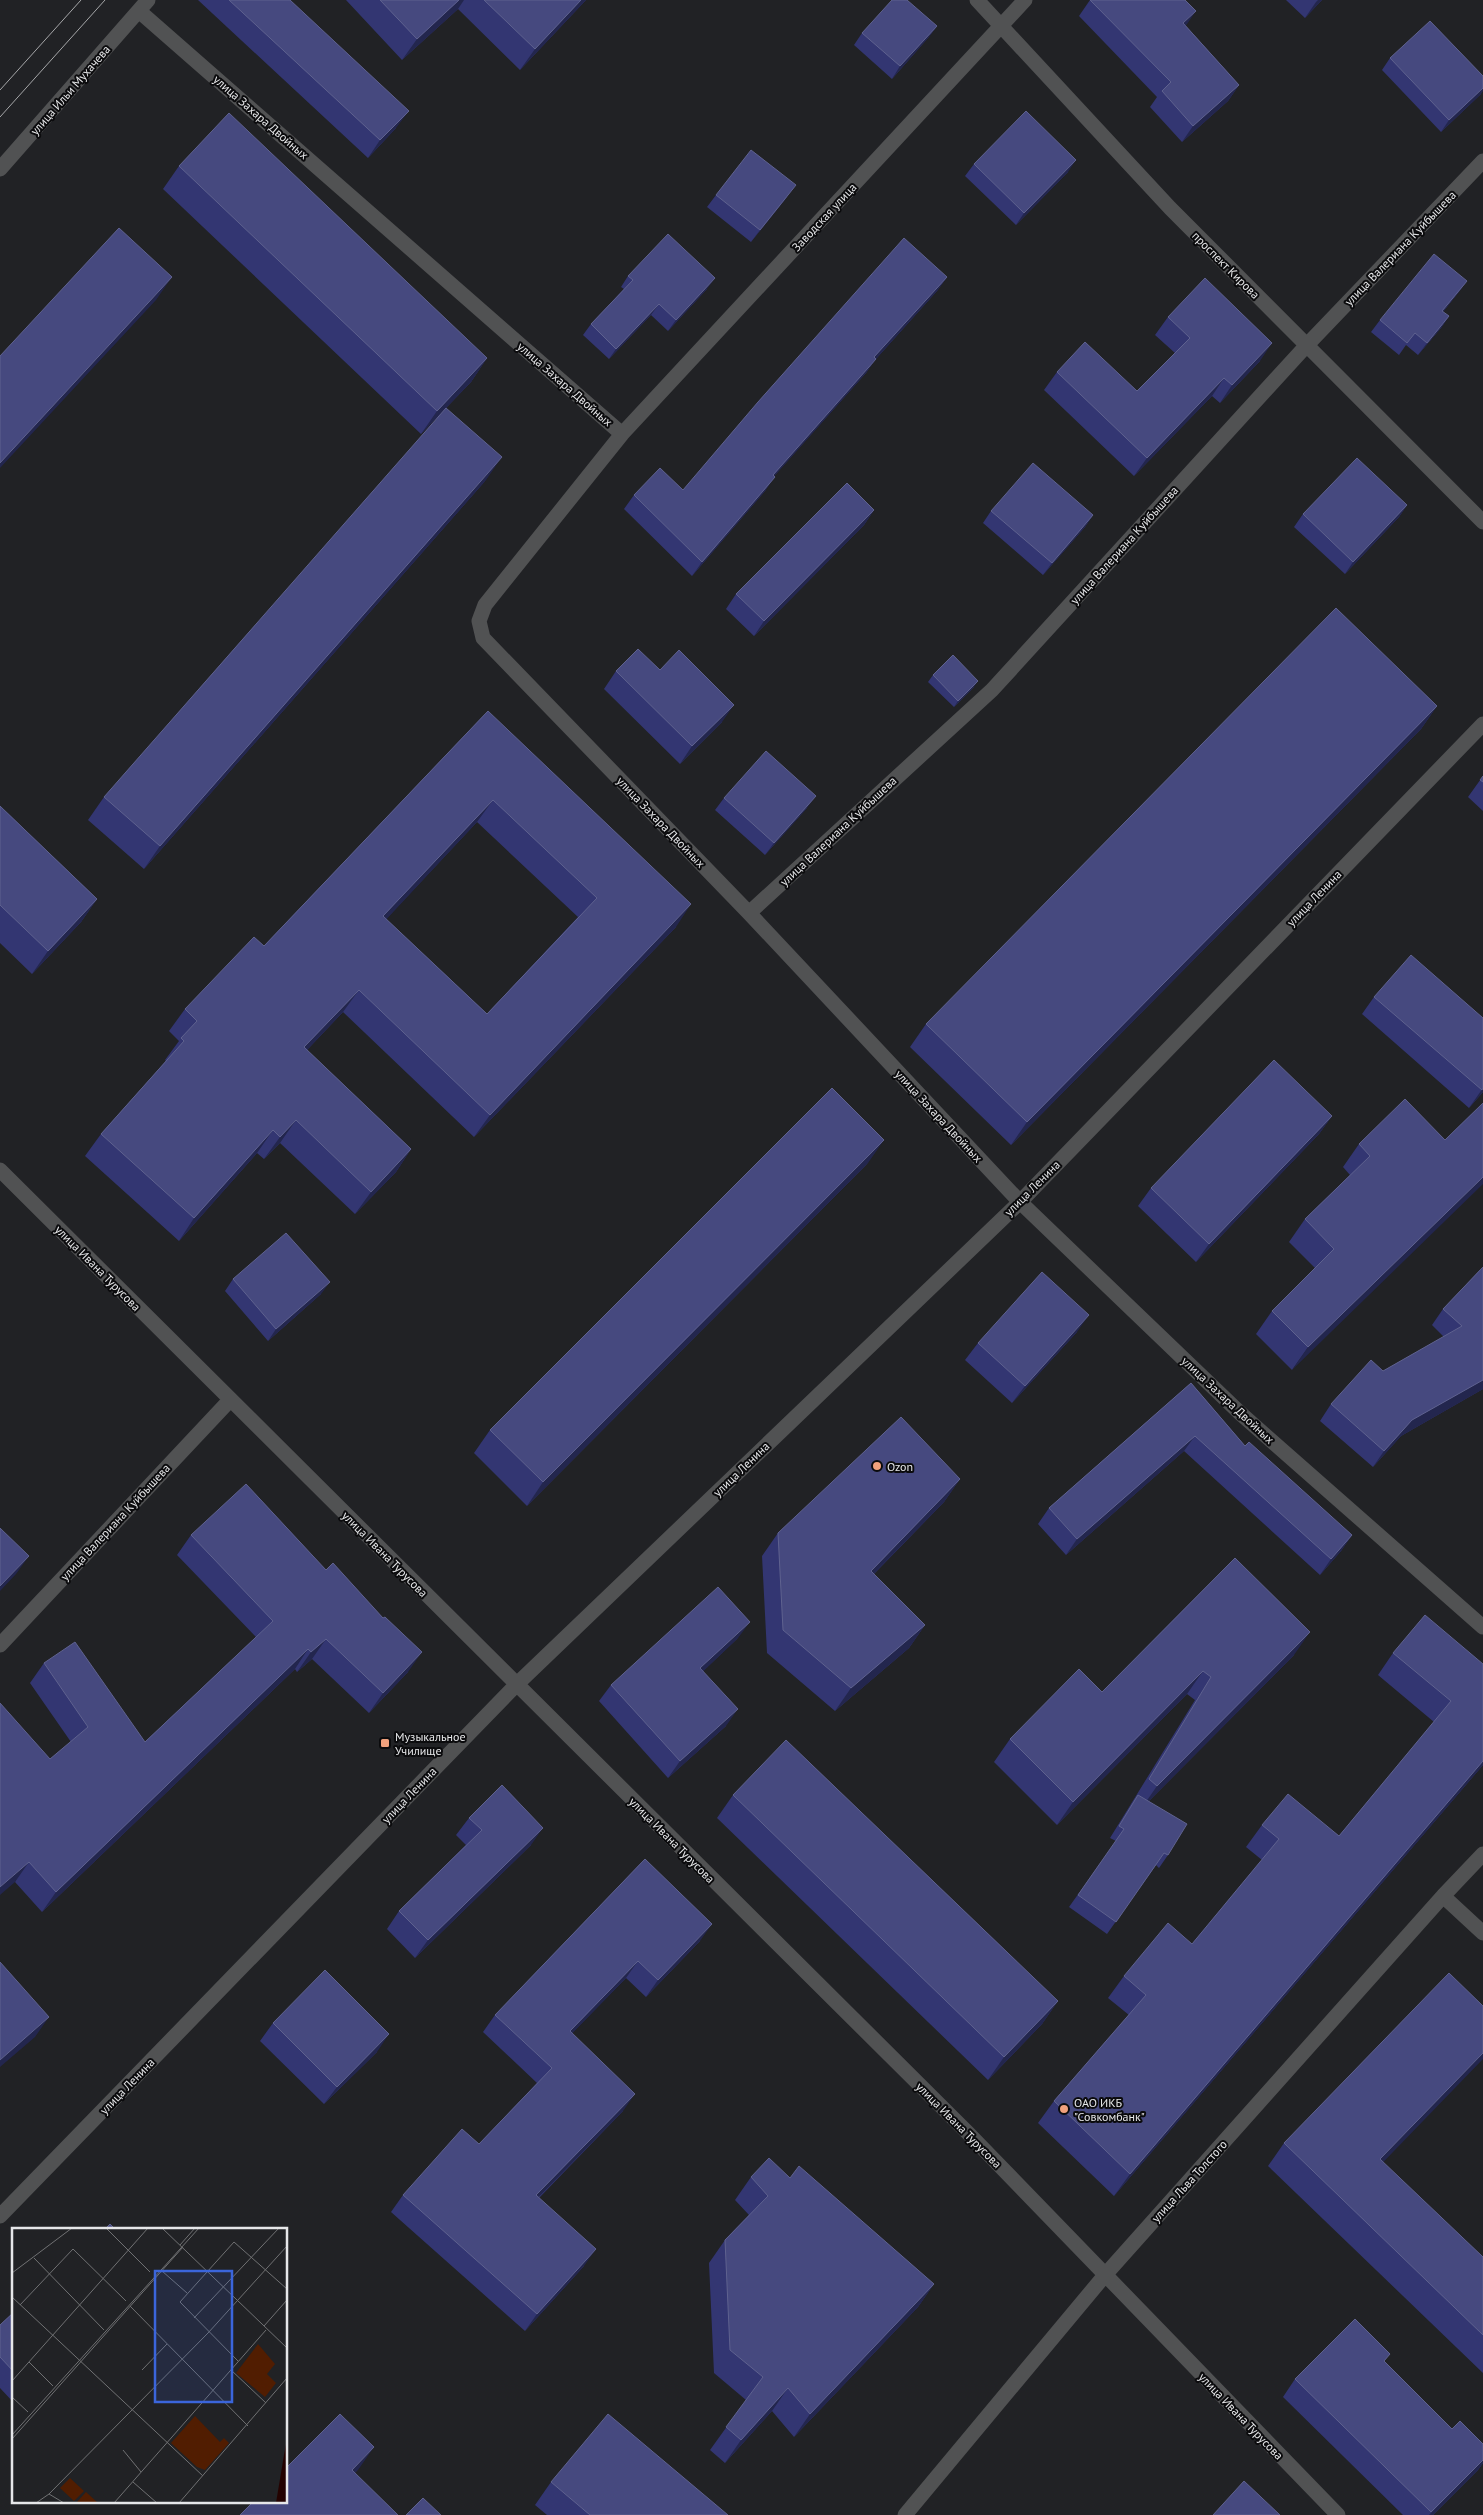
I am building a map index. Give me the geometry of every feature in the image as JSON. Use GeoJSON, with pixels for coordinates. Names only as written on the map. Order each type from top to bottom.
{"type":"FeatureCollection","features":[{"type":"Feature","properties":{"kind":"street","name":"проспект Кирова"},"geometry":{"type":"LineString","coordinates":[[977,0],[1170,208],[1483,522]]}},
{"type":"Feature","properties":{"kind":"street","name":"Заводская улица"},"geometry":{"type":"LineString","coordinates":[[622,434],[1025,0]]}},
{"type":"Feature","properties":{"kind":"street","name":"улица Ильи Мухачева"},"geometry":{"type":"LineString","coordinates":[[0,169],[144,5]]}},
{"type":"Feature","properties":{"kind":"street","name":"улица Захара Двойных"},"geometry":{"type":"LineString","coordinates":[[144,5],[622,434],[485,606],[479,621],[483,638],[749,913],[1020,1202],[1240,1413],[1483,1627]]}},
{"type":"Feature","properties":{"kind":"street","name":"улица Валериана Куйбышева"},"geometry":{"type":"LineString","coordinates":[[749,913],[992,690],[1306,346],[1483,161]]}},
{"type":"Feature","properties":{"kind":"street","name":"улица Ленина"},"geometry":{"type":"LineString","coordinates":[[0,2216],[516,1685],[1020,1202],[1483,724]]}},
{"type":"Feature","properties":{"kind":"street","name":"улица Ивана Турусова"},"geometry":{"type":"LineString","coordinates":[[0,1170],[969,2134],[1338,2515]]}},
{"type":"Feature","properties":{"kind":"street","name":"улица Валериана Куйбышева"},"geometry":{"type":"LineString","coordinates":[[0,1644],[230,1400]]}},
{"type":"Feature","properties":{"kind":"street","name":"улица Льва Толстого"},"geometry":{"type":"LineString","coordinates":[[904,2515],[1105,2275],[1443,1896],[1483,1854]]}},
{"type":"Feature","properties":{"kind":"street"},"geometry":{"type":"LineString","coordinates":[[1443,1896],[1483,1933]]}},
{"type":"Feature","properties":{"kind":"building"},"geometry":{"type":"Polygon","coordinates":[[[229,0],[290,0],[409,111],[380,140],[229,0]]]}},
{"type":"Feature","properties":{"kind":"building"},"geometry":{"type":"Polygon","coordinates":[[[380,0],[459,0],[417,39],[380,0]]]}},
{"type":"Feature","properties":{"kind":"building"},"geometry":{"type":"Polygon","coordinates":[[[484,0],[581,0],[535,49],[484,0]]]}},
{"type":"Feature","properties":{"kind":"building"},"geometry":{"type":"Polygon","coordinates":[[[892,0],[907,0],[937,26],[900,66],[862,33],[892,0]]]}},
{"type":"Feature","properties":{"kind":"building"},"geometry":{"type":"Polygon","coordinates":[[[1090,0],[1185,0],[1196,11],[1183,23],[1239,85],[1193,126],[1162,91],[1171,82],[1090,0]]]}},
{"type":"Feature","properties":{"kind":"building"},"geometry":{"type":"Polygon","coordinates":[[[1430,21],[1483,76],[1483,88],[1449,120],[1390,58],[1430,21]]]}},
{"type":"Feature","properties":{"kind":"building"},"geometry":{"type":"Polygon","coordinates":[[[1026,111],[1076,160],[1024,213],[974,164],[1026,111]]]}},
{"type":"Feature","properties":{"kind":"building"},"geometry":{"type":"Polygon","coordinates":[[[229,113],[487,358],[437,411],[179,166],[229,113]]]}},
{"type":"Feature","properties":{"kind":"building"},"geometry":{"type":"Polygon","coordinates":[[[751,150],[796,185],[760,230],[716,195],[751,150]]]}},
{"type":"Feature","properties":{"kind":"building"},"geometry":{"type":"Polygon","coordinates":[[[119,228],[172,277],[0,463],[0,356],[119,228]]]}},
{"type":"Feature","properties":{"kind":"building"},"geometry":{"type":"Polygon","coordinates":[[[668,234],[715,278],[676,320],[659,304],[616,349],[591,324],[633,280],[628,276],[668,234]]]}},
{"type":"Feature","properties":{"kind":"building"},"geometry":{"type":"Polygon","coordinates":[[[904,238],[947,277],[874,357],[876,359],[773,475],[775,477],[702,562],[634,495],[660,468],[683,490],[758,402],[904,238]]]}},
{"type":"Feature","properties":{"kind":"building"},"geometry":{"type":"Polygon","coordinates":[[[1434,254],[1467,281],[1442,311],[1449,316],[1427,343],[1415,333],[1407,343],[1380,320],[1434,254]]]}},
{"type":"Feature","properties":{"kind":"building"},"geometry":{"type":"Polygon","coordinates":[[[1205,278],[1272,343],[1232,385],[1224,378],[1147,458],[1057,372],[1085,342],[1137,391],[1190,338],[1168,317],[1205,278]]]}},
{"type":"Feature","properties":{"kind":"building"},"geometry":{"type":"Polygon","coordinates":[[[446,408],[502,457],[160,846],[104,797],[446,408]]]}},
{"type":"Feature","properties":{"kind":"building"},"geometry":{"type":"Polygon","coordinates":[[[1357,458],[1407,505],[1353,562],[1303,514],[1357,458]]]}},
{"type":"Feature","properties":{"kind":"building"},"geometry":{"type":"Polygon","coordinates":[[[1033,463],[1093,515],[1052,563],[991,511],[1033,463]]]}},
{"type":"Feature","properties":{"kind":"building"},"geometry":{"type":"Polygon","coordinates":[[[847,483],[874,510],[764,621],[736,594],[847,483]]]}},
{"type":"Feature","properties":{"kind":"building"},"geometry":{"type":"Polygon","coordinates":[[[1336,608],[1437,706],[1027,1122],[926,1024],[1336,608]]]}},
{"type":"Feature","properties":{"kind":"building"},"geometry":{"type":"Polygon","coordinates":[[[638,649],[660,670],[679,650],[734,705],[692,746],[616,671],[638,649]]]}},
{"type":"Feature","properties":{"kind":"building"},"geometry":{"type":"Polygon","coordinates":[[[953,655],[978,681],[958,701],[933,675],[953,655]]]}},
{"type":"Feature","properties":{"kind":"building"},"geometry":{"type":"Polygon","coordinates":[[[488,711],[691,904],[490,1115],[359,990],[304,1047],[411,1149],[371,1192],[296,1120],[280,1137],[273,1130],[194,1218],[101,1134],[184,1041],[181,1038],[197,1021],[185,1009],[254,937],[264,946],[488,711]],[[493,800],[383,916],[487,1014],[597,898],[493,800]]]}},
{"type":"Feature","properties":{"kind":"building"},"geometry":{"type":"Polygon","coordinates":[[[766,751],[816,796],[774,843],[724,798],[766,751]]]}},
{"type":"Feature","properties":{"kind":"building"},"geometry":{"type":"Polygon","coordinates":[[[0,806],[97,899],[48,951],[0,905],[0,806]]]}},
{"type":"Feature","properties":{"kind":"building"},"geometry":{"type":"Polygon","coordinates":[[[1411,955],[1483,1018],[1482,1090],[1374,997],[1411,955]]]}},
{"type":"Feature","properties":{"kind":"building"},"geometry":{"type":"Polygon","coordinates":[[[1274,1060],[1332,1116],[1209,1244],[1151,1188],[1274,1060]]]}},
{"type":"Feature","properties":{"kind":"building"},"geometry":{"type":"Polygon","coordinates":[[[832,1088],[884,1140],[543,1482],[490,1430],[832,1088]]]}},
{"type":"Feature","properties":{"kind":"building"},"geometry":{"type":"Polygon","coordinates":[[[1405,1099],[1445,1140],[1483,1103],[1483,1177],[1308,1347],[1272,1311],[1334,1249],[1305,1219],[1370,1156],[1359,1144],[1405,1099]]]}},
{"type":"Feature","properties":{"kind":"building"},"geometry":{"type":"Polygon","coordinates":[[[286,1233],[330,1282],[276,1329],[233,1279],[286,1233]]]}},
{"type":"Feature","properties":{"kind":"building"},"geometry":{"type":"Polygon","coordinates":[[[1483,1267],[1483,1380],[1412,1420],[1384,1451],[1331,1404],[1371,1360],[1383,1371],[1462,1326],[1443,1309],[1483,1267]]]}},
{"type":"Feature","properties":{"kind":"building"},"geometry":{"type":"Polygon","coordinates":[[[1042,1272],[1089,1315],[1025,1386],[978,1343],[1042,1272]]]}},
{"type":"Feature","properties":{"kind":"building"},"geometry":{"type":"Polygon","coordinates":[[[1191,1383],[1245,1446],[1249,1442],[1352,1535],[1331,1559],[1195,1436],[1077,1539],[1049,1508],[1191,1383]]]}},
{"type":"Feature","properties":{"kind":"building"},"geometry":{"type":"Polygon","coordinates":[[[901,1417],[960,1479],[871,1571],[925,1625],[851,1688],[783,1630],[778,1533],[901,1417]]]}},
{"type":"Feature","properties":{"kind":"building"},"geometry":{"type":"Polygon","coordinates":[[[246,1484],[326,1570],[333,1563],[383,1618],[385,1617],[422,1652],[383,1693],[326,1639],[311,1652],[308,1649],[56,1892],[29,1862],[0,1887],[0,1703],[50,1759],[88,1727],[44,1663],[75,1642],[145,1742],[273,1621],[191,1535],[246,1484]]]}},
{"type":"Feature","properties":{"kind":"building"},"geometry":{"type":"Polygon","coordinates":[[[0,1528],[29,1556],[0,1586],[0,1528]]]}},
{"type":"Feature","properties":{"kind":"building"},"geometry":{"type":"Polygon","coordinates":[[[1235,1558],[1310,1632],[1157,1786],[1149,1779],[1211,1677],[1203,1671],[1073,1802],[1010,1739],[1079,1669],[1102,1692],[1235,1558]]]}},
{"type":"Feature","properties":{"kind":"building"},"geometry":{"type":"Polygon","coordinates":[[[718,1587],[750,1622],[700,1668],[738,1709],[680,1761],[611,1685],[718,1587]]]}},
{"type":"Feature","properties":{"kind":"building"},"geometry":{"type":"Polygon","coordinates":[[[1425,1615],[1483,1664],[1483,1761],[1130,2174],[1054,2101],[1146,1995],[1124,1976],[1168,1923],[1192,1944],[1279,1839],[1262,1825],[1288,1794],[1339,1836],[1451,1701],[1393,1653],[1425,1615]]]}},
{"type":"Feature","properties":{"kind":"building"},"geometry":{"type":"Polygon","coordinates":[[[786,1740],[1058,2001],[1004,2057],[733,1795],[786,1740]]]}},
{"type":"Feature","properties":{"kind":"building"},"geometry":{"type":"Polygon","coordinates":[[[502,1785],[543,1828],[428,1940],[399,1911],[482,1830],[469,1818],[502,1785]]]}},
{"type":"Feature","properties":{"kind":"building"},"geometry":{"type":"Polygon","coordinates":[[[1138,1795],[1187,1824],[1168,1855],[1164,1853],[1116,1922],[1078,1895],[1124,1829],[1119,1826],[1138,1795]]]}},
{"type":"Feature","properties":{"kind":"building"},"geometry":{"type":"Polygon","coordinates":[[[645,1859],[712,1924],[658,1980],[638,1961],[570,2031],[635,2094],[536,2195],[596,2249],[537,2314],[403,2195],[462,2129],[479,2144],[552,2068],[495,2015],[645,1859]]]}},
{"type":"Feature","properties":{"kind":"building"},"geometry":{"type":"Polygon","coordinates":[[[0,1962],[49,2017],[0,2060],[0,1962]]]}},
{"type":"Feature","properties":{"kind":"building"},"geometry":{"type":"Polygon","coordinates":[[[325,1970],[389,2034],[337,2087],[273,2023],[325,1970]]]}},
{"type":"Feature","properties":{"kind":"building"},"geometry":{"type":"Polygon","coordinates":[[[1449,1973],[1483,2006],[1483,2053],[1380,2159],[1483,2257],[1483,2335],[1284,2143],[1449,1973]]]}},
{"type":"Feature","properties":{"kind":"building"},"geometry":{"type":"Polygon","coordinates":[[[769,2158],[790,2178],[799,2166],[934,2284],[810,2414],[788,2388],[741,2440],[726,2427],[763,2377],[730,2350],[725,2240],[768,2196],[751,2177],[769,2158]]]}},
{"type":"Feature","properties":{"kind":"building"},"geometry":{"type":"Polygon","coordinates":[[[110,2224],[114,2228],[106,2228],[110,2224]]]}},
{"type":"Feature","properties":{"kind":"building"},"geometry":{"type":"Polygon","coordinates":[[[12,2314],[12,2370],[0,2357],[0,2325],[12,2314]]]}},
{"type":"Feature","properties":{"kind":"building"},"geometry":{"type":"Polygon","coordinates":[[[1355,2319],[1390,2354],[1384,2361],[1452,2429],[1460,2421],[1483,2444],[1483,2460],[1431,2512],[1295,2379],[1355,2319]]]}},
{"type":"Feature","properties":{"kind":"building"},"geometry":{"type":"Polygon","coordinates":[[[340,2414],[374,2447],[352,2470],[398,2515],[240,2515],[253,2502],[288,2502],[288,2466],[340,2414]]]}},
{"type":"Feature","properties":{"kind":"building"},"geometry":{"type":"Polygon","coordinates":[[[608,2414],[728,2515],[590,2515],[551,2482],[608,2414]]]}},
{"type":"Feature","properties":{"kind":"building"},"geometry":{"type":"Polygon","coordinates":[[[1244,2481],[1280,2515],[1213,2515],[1244,2481]]]}},
{"type":"Feature","properties":{"kind":"building"},"geometry":{"type":"Polygon","coordinates":[[[423,2498],[441,2515],[406,2515],[423,2498]]]}},
{"type":"Feature","properties":{"kind":"tram line"},"geometry":{"type":"LineString","coordinates":[[0,90],[81,0]]}},
{"type":"Feature","properties":{"kind":"tram line"},"geometry":{"type":"LineString","coordinates":[[0,117],[105,0]]}},
{"type":"Feature","properties":{"kind":"place","name":"Ozon"},"geometry":{"type":"Point","coordinates":[877,1466]}},
{"type":"Feature","properties":{"kind":"place","name":"Музыкальное Училище"},"geometry":{"type":"Point","coordinates":[385,1743]}},
{"type":"Feature","properties":{"kind":"place","name":"ОАО ИКБ \"Совкомбанк\""},"geometry":{"type":"Point","coordinates":[1064,2109]}}]}
